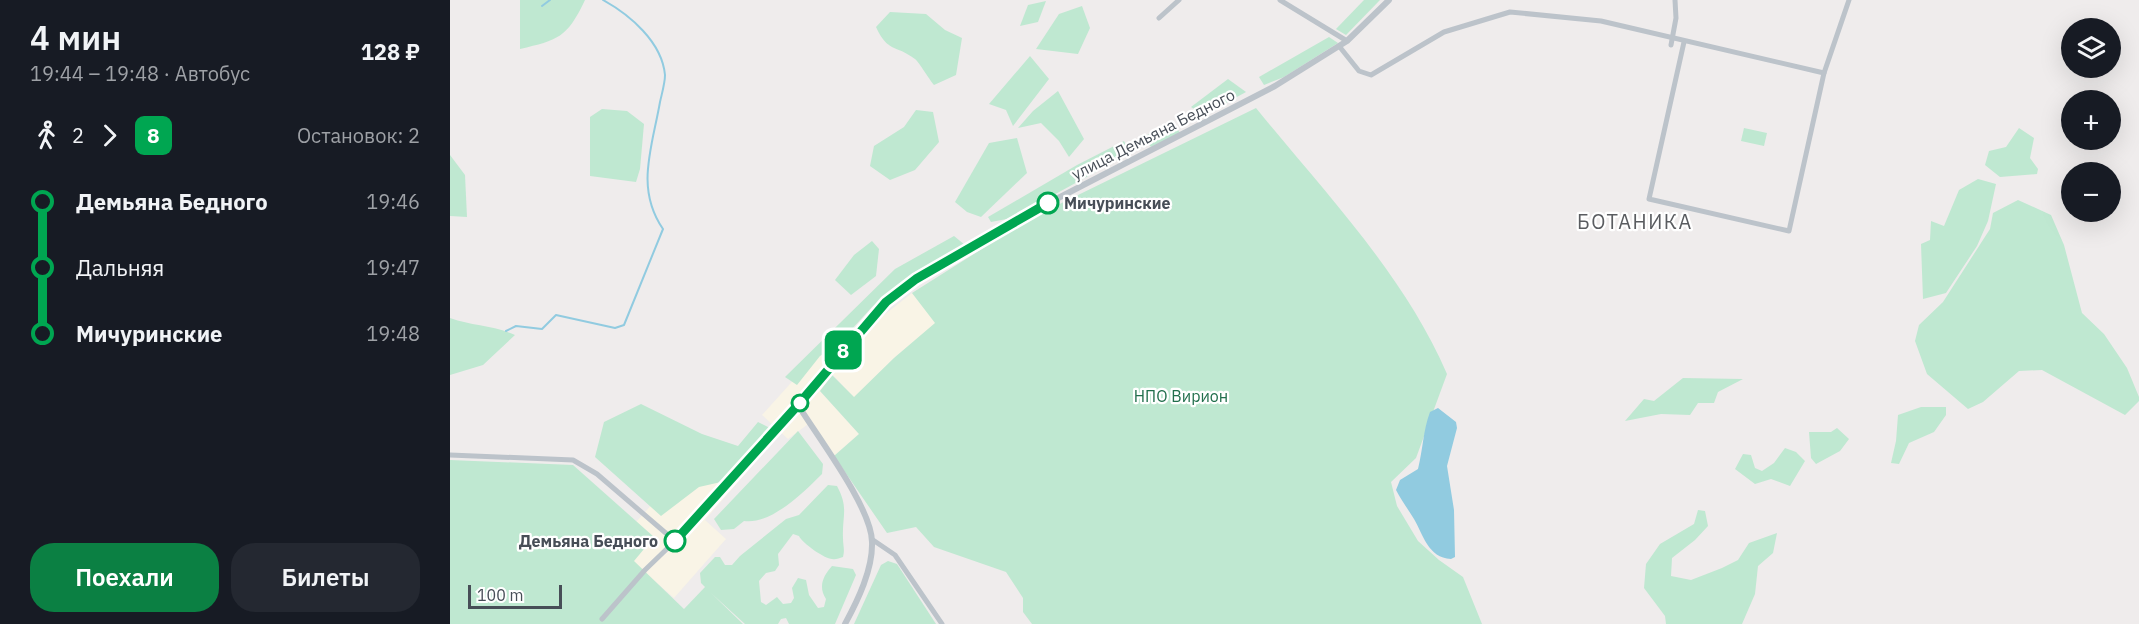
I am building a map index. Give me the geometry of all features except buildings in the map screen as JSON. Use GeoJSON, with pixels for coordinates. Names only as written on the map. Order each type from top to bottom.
{"type":"FeatureCollection","features":[{"type":"Feature","properties":{"kind":"street"},"geometry":{"type":"LineString","coordinates":[[1159,18],[1179,0]]}},
{"type":"Feature","properties":{"kind":"street"},"geometry":{"type":"LineString","coordinates":[[1281,0],[1347,41]]}},
{"type":"Feature","properties":{"kind":"street","name":"улица Демьяна Бедного"},"geometry":{"type":"LineString","coordinates":[[675,541],[798,405],[886,302],[916,279],[1035,210],[1250,100],[1347,41],[1389,0]]}},
{"type":"Feature","properties":{"kind":"street"},"geometry":{"type":"LineString","coordinates":[[1672,42],[1676,18],[1675,0]]}},
{"type":"Feature","properties":{"kind":"street"},"geometry":{"type":"LineString","coordinates":[[1684,42],[1649,199],[1789,231],[1824,73],[1849,0]]}},
{"type":"Feature","properties":{"kind":"street"},"geometry":{"type":"LineString","coordinates":[[1339,46],[1359,71],[1371,75],[1444,32],[1510,12],[1601,21],[1672,42],[1684,42],[1824,73]]}},
{"type":"Feature","properties":{"kind":"street"},"geometry":{"type":"LineString","coordinates":[[798,405],[864,510],[873,540],[869,570],[845,624]]}},
{"type":"Feature","properties":{"kind":"street"},"geometry":{"type":"LineString","coordinates":[[450,455],[573,460],[597,474],[675,541],[645,570],[602,619]]}},
{"type":"Feature","properties":{"kind":"street"},"geometry":{"type":"LineString","coordinates":[[873,540],[896,555],[942,624]]}},
{"type":"Feature","properties":{"kind":"shaded area"},"geometry":{"type":"Polygon","coordinates":[[[912,293],[936,323],[894,358],[854,398],[833,375],[820,391],[859,434],[834,456],[811,422],[788,439],[762,415],[826,344],[844,357],[869,327],[912,293]]]}},
{"type":"Feature","properties":{"kind":"shaded area"},"geometry":{"type":"Polygon","coordinates":[[[728,445],[752,466],[705,520],[726,539],[674,598],[631,560],[636,522],[663,492],[677,504],[728,445]]]}},
{"type":"Feature","properties":{"kind":"green space"},"geometry":{"type":"Polygon","coordinates":[[[520,0],[585,0],[567,30],[553,40],[520,49],[520,0]]]}},
{"type":"Feature","properties":{"kind":"green space"},"geometry":{"type":"Polygon","coordinates":[[[1364,0],[1380,0],[1346,35],[1336,29],[1364,0]]]}},
{"type":"Feature","properties":{"kind":"green space"},"geometry":{"type":"Polygon","coordinates":[[[1046,1],[1038,22],[1020,26],[1028,5],[1046,1]]]}},
{"type":"Feature","properties":{"kind":"green space"},"geometry":{"type":"Polygon","coordinates":[[[1082,6],[1090,28],[1078,54],[1036,49],[1059,14],[1082,6]]]}},
{"type":"Feature","properties":{"kind":"green space"},"geometry":{"type":"Polygon","coordinates":[[[890,12],[926,14],[945,30],[962,38],[956,75],[934,85],[915,59],[888,45],[876,27],[890,12]]]}},
{"type":"Feature","properties":{"kind":"green space"},"geometry":{"type":"Polygon","coordinates":[[[1329,37],[1338,43],[1284,77],[1264,85],[1259,77],[1329,37]]]}},
{"type":"Feature","properties":{"kind":"green space"},"geometry":{"type":"Polygon","coordinates":[[[1030,56],[1049,79],[1013,126],[1006,110],[989,104],[1030,56]]]}},
{"type":"Feature","properties":{"kind":"green space"},"geometry":{"type":"Polygon","coordinates":[[[1228,79],[1246,92],[1204,115],[1191,107],[1228,79]]]}},
{"type":"Feature","properties":{"kind":"green space"},"geometry":{"type":"Polygon","coordinates":[[[1058,91],[1084,139],[1069,157],[1059,141],[1041,123],[1018,128],[1033,111],[1058,91]]]}},
{"type":"Feature","properties":{"kind":"green space","name":"НПО Вирион"},"geometry":{"type":"Polygon","coordinates":[[[1256,108],[1386,268],[1409,302],[1447,374],[1416,458],[1391,482],[1397,506],[1418,541],[1463,577],[1482,624],[1032,624],[1023,612],[1023,598],[1006,572],[934,547],[916,527],[887,533],[834,456],[859,434],[820,391],[832,375],[854,397],[894,358],[935,323],[912,293],[1031,218],[1256,108]]]}},
{"type":"Feature","properties":{"kind":"green space"},"geometry":{"type":"Polygon","coordinates":[[[602,109],[627,111],[644,124],[640,169],[636,182],[590,176],[590,117],[602,109]]]}},
{"type":"Feature","properties":{"kind":"green space"},"geometry":{"type":"Polygon","coordinates":[[[916,110],[933,112],[939,142],[915,170],[890,180],[870,166],[874,146],[904,127],[916,110]]]}},
{"type":"Feature","properties":{"kind":"green space"},"geometry":{"type":"Polygon","coordinates":[[[1173,123],[1180,133],[1151,147],[1143,137],[1173,123]]]}},
{"type":"Feature","properties":{"kind":"green space"},"geometry":{"type":"Polygon","coordinates":[[[1744,128],[1767,133],[1764,146],[1741,141],[1744,128]]]}},
{"type":"Feature","properties":{"kind":"green space"},"geometry":{"type":"Polygon","coordinates":[[[2019,128],[2034,138],[2030,158],[2038,169],[2037,174],[2000,177],[1985,165],[1989,151],[2006,147],[2019,128]]]}},
{"type":"Feature","properties":{"kind":"green space"},"geometry":{"type":"Polygon","coordinates":[[[1017,138],[1027,173],[981,217],[967,212],[955,202],[989,143],[1017,138]]]}},
{"type":"Feature","properties":{"kind":"green space"},"geometry":{"type":"Polygon","coordinates":[[[1124,141],[1130,153],[1012,218],[991,222],[988,217],[1077,165],[1124,141]]]}},
{"type":"Feature","properties":{"kind":"green space"},"geometry":{"type":"Polygon","coordinates":[[[450,155],[465,175],[467,217],[450,216],[450,155]]]}},
{"type":"Feature","properties":{"kind":"green space"},"geometry":{"type":"Polygon","coordinates":[[[1978,179],[1996,184],[1988,221],[1977,246],[1946,293],[1923,299],[1921,244],[1930,240],[1931,221],[1944,226],[1959,190],[1978,179]]]}},
{"type":"Feature","properties":{"kind":"green space"},"geometry":{"type":"Polygon","coordinates":[[[2018,200],[2051,215],[2064,245],[2082,313],[2104,334],[2127,368],[2139,397],[2139,401],[2125,415],[2042,370],[2019,371],[1983,402],[1968,409],[1927,374],[1915,341],[1919,325],[1943,302],[1990,229],[1993,213],[2018,200]]]}},
{"type":"Feature","properties":{"kind":"green space"},"geometry":{"type":"Polygon","coordinates":[[[954,236],[965,245],[898,285],[872,307],[841,341],[820,356],[797,385],[785,377],[895,269],[954,236]]]}},
{"type":"Feature","properties":{"kind":"green space"},"geometry":{"type":"Polygon","coordinates":[[[872,241],[879,249],[876,276],[851,295],[835,280],[854,255],[872,241]]]}},
{"type":"Feature","properties":{"kind":"green space"},"geometry":{"type":"Polygon","coordinates":[[[450,318],[515,335],[483,365],[450,375],[450,318]]]}},
{"type":"Feature","properties":{"kind":"green space"},"geometry":{"type":"Polygon","coordinates":[[[1683,378],[1743,379],[1718,392],[1714,403],[1698,403],[1690,415],[1661,414],[1625,421],[1644,399],[1654,401],[1683,378]]]}},
{"type":"Feature","properties":{"kind":"green space"},"geometry":{"type":"Polygon","coordinates":[[[641,404],[702,434],[738,446],[758,422],[770,428],[721,482],[699,487],[661,516],[595,457],[604,422],[641,404]]]}},
{"type":"Feature","properties":{"kind":"green space"},"geometry":{"type":"Polygon","coordinates":[[[1921,407],[1946,407],[1946,415],[1934,432],[1909,443],[1899,464],[1891,463],[1898,415],[1921,407]]]}},
{"type":"Feature","properties":{"kind":"green space"},"geometry":{"type":"Polygon","coordinates":[[[1837,428],[1849,439],[1840,451],[1816,464],[1811,458],[1809,432],[1831,432],[1837,428]]]}},
{"type":"Feature","properties":{"kind":"green space"},"geometry":{"type":"Polygon","coordinates":[[[798,431],[823,464],[822,474],[797,498],[776,513],[754,521],[744,521],[734,529],[721,530],[714,519],[798,431]]]}},
{"type":"Feature","properties":{"kind":"green space"},"geometry":{"type":"Polygon","coordinates":[[[1785,448],[1796,452],[1805,461],[1790,486],[1771,479],[1755,484],[1735,469],[1743,454],[1751,455],[1755,468],[1762,471],[1774,463],[1785,448]]]}},
{"type":"Feature","properties":{"kind":"green space"},"geometry":{"type":"Polygon","coordinates":[[[450,460],[573,465],[654,537],[634,561],[684,609],[705,587],[701,583],[700,573],[715,557],[720,557],[725,565],[732,565],[786,519],[799,515],[828,485],[837,486],[844,506],[843,557],[833,559],[824,556],[799,536],[793,534],[778,554],[779,565],[775,571],[766,573],[759,581],[761,602],[766,605],[777,597],[783,604],[791,603],[794,598],[792,588],[798,578],[806,580],[809,595],[818,608],[824,607],[826,599],[822,586],[832,566],[853,569],[856,575],[835,624],[789,624],[786,618],[781,619],[778,624],[745,624],[711,593],[743,624],[450,624],[450,460]]]}},
{"type":"Feature","properties":{"kind":"green space"},"geometry":{"type":"Polygon","coordinates":[[[1698,510],[1705,511],[1708,526],[1695,540],[1672,558],[1671,576],[1691,580],[1722,568],[1738,560],[1749,543],[1777,533],[1773,553],[1758,566],[1755,594],[1742,624],[1666,624],[1665,616],[1644,588],[1646,564],[1660,544],[1694,524],[1698,510]]]}},
{"type":"Feature","properties":{"kind":"green space"},"geometry":{"type":"Polygon","coordinates":[[[888,561],[897,564],[936,624],[854,624],[881,565],[888,561]]]}},
{"type":"Feature","properties":{"kind":"water"},"geometry":{"type":"Polygon","coordinates":[[[1438,408],[1456,422],[1457,428],[1447,466],[1454,510],[1455,557],[1451,559],[1443,558],[1427,544],[1396,490],[1400,480],[1418,469],[1430,412],[1438,408]]]}},
{"type":"Feature","properties":{"kind":"waterway"},"geometry":{"type":"LineString","coordinates":[[542,6],[550,0]]}},
{"type":"Feature","properties":{"kind":"waterway"},"geometry":{"type":"LineString","coordinates":[[506,331],[516,326],[542,329],[556,315],[615,328],[624,325],[663,229],[655,214],[648,183],[650,152],[665,75],[663,63],[658,51],[643,31],[624,13],[603,0]]}},
{"type":"Feature","properties":{"kind":"bus line","name":"8"},"geometry":{"type":"LineString","coordinates":[[675,541],[798,405],[886,302],[916,279],[1048,203]]}},
{"type":"Feature","properties":{"kind":"place","name":"Мичуринские"},"geometry":{"type":"Point","coordinates":[1048,203]}},
{"type":"Feature","properties":{"kind":"place","name":"Демьяна Бедного"},"geometry":{"type":"Point","coordinates":[675,541]}},
{"type":"Feature","properties":{"kind":"district","name":"БОТАНИКА"},"geometry":{"type":"Point","coordinates":[1635,221]}}]}
